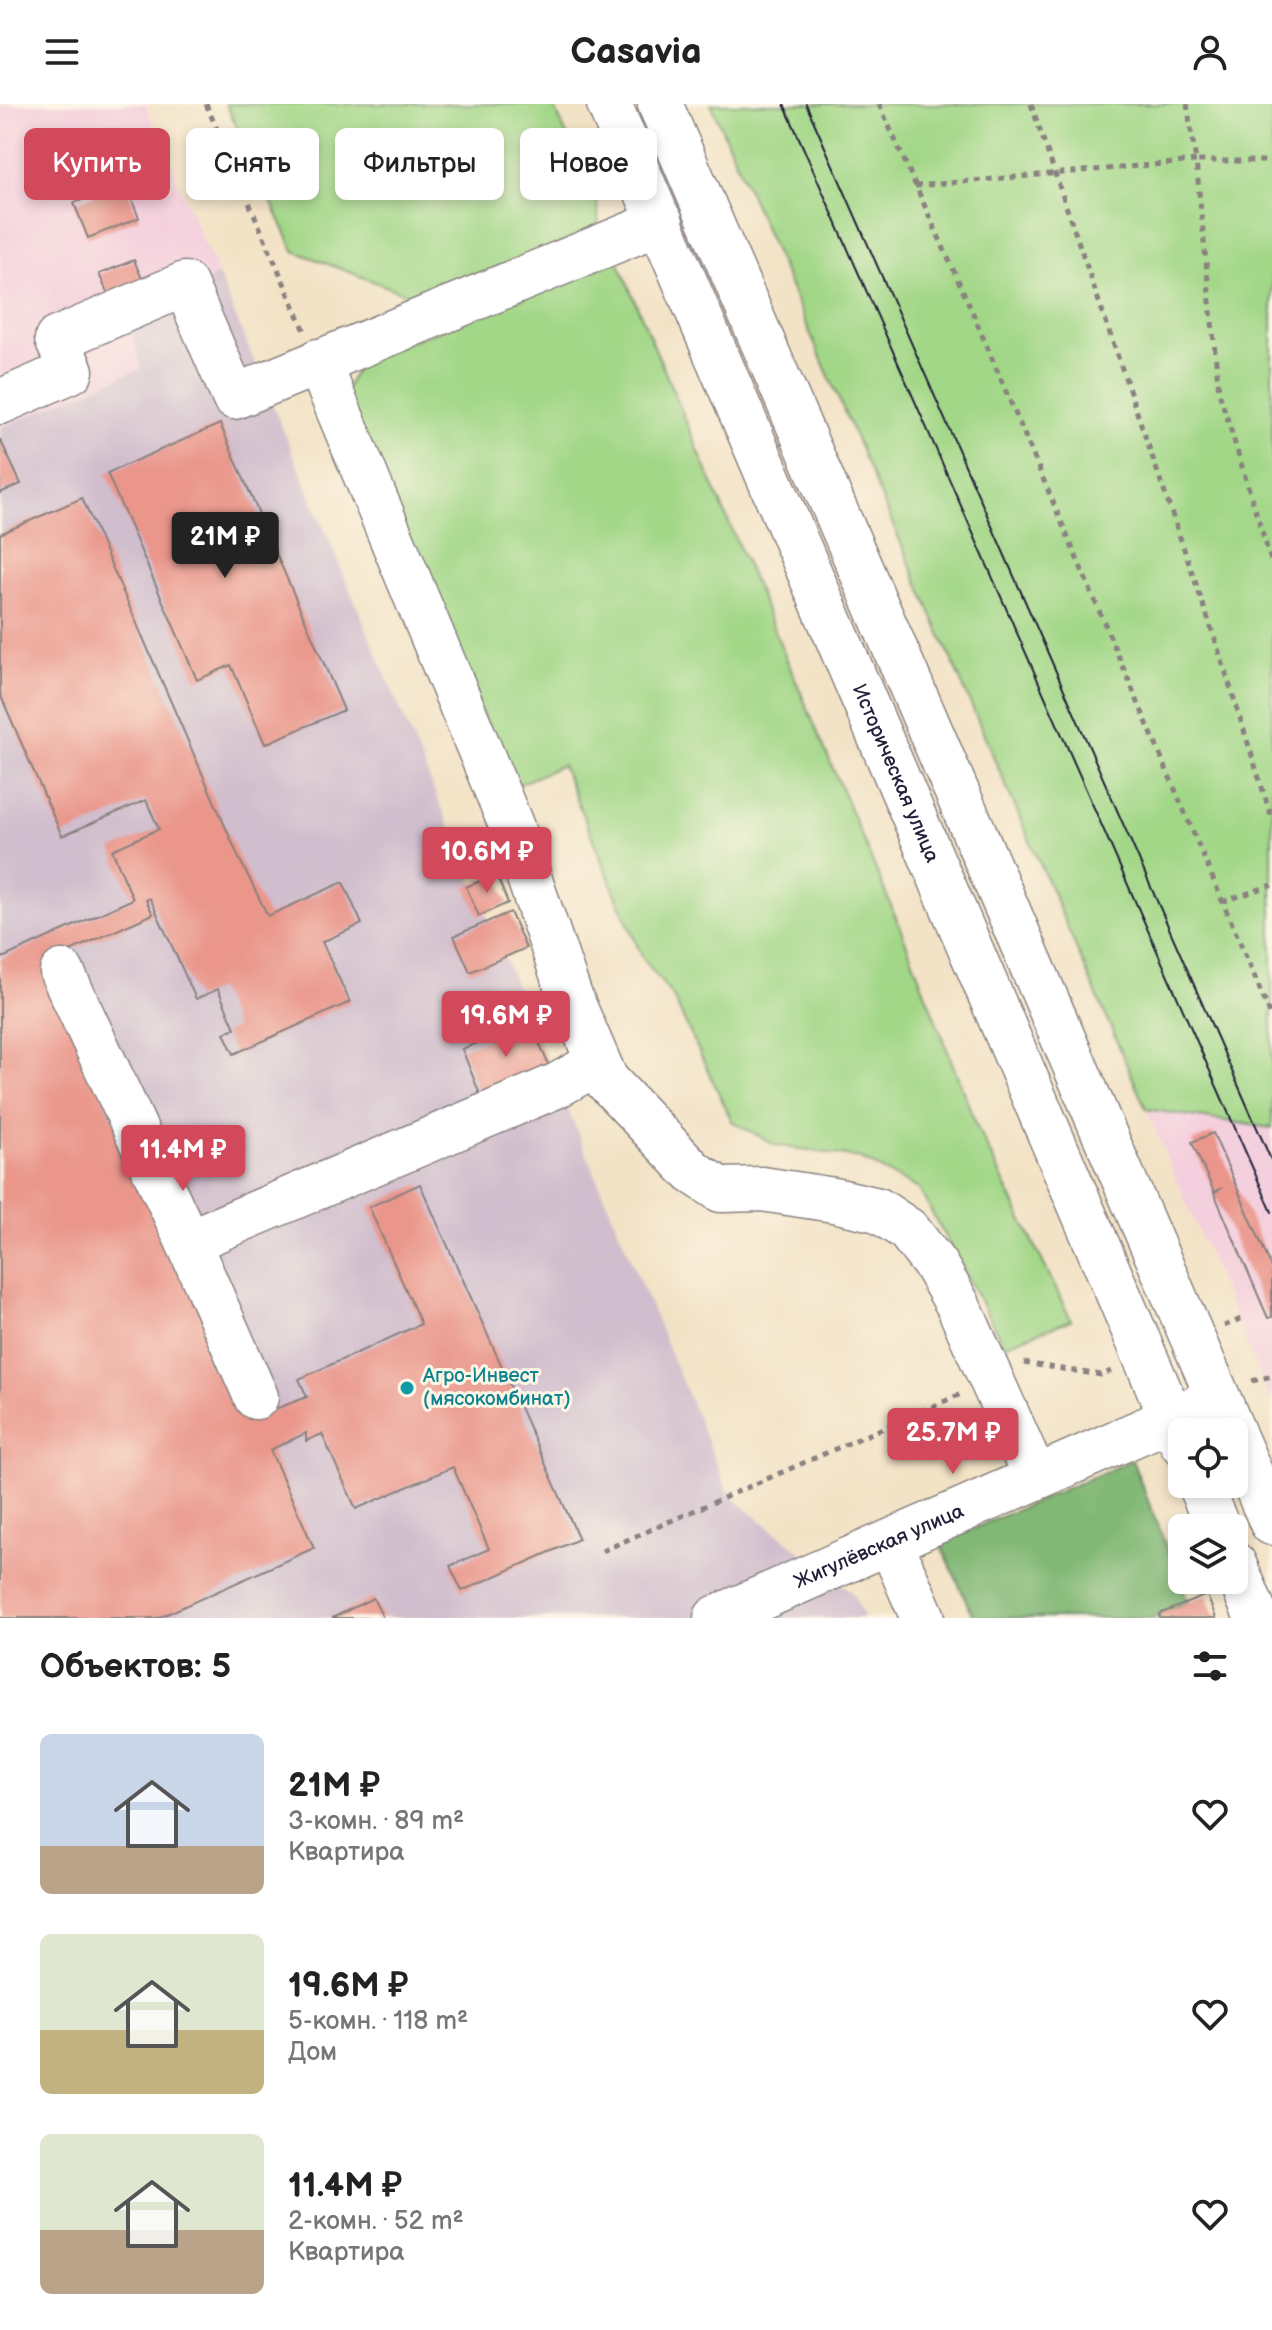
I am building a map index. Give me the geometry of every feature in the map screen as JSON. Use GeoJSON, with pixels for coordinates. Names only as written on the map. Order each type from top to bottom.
{"type":"FeatureCollection","features":[{"type":"Feature","properties":{"kind":"main road","name":"Историческая улица"},"geometry":{"type":"LineString","coordinates":[[609,104],[1171,1418]]}},
{"type":"Feature","properties":{"kind":"main road"},"geometry":{"type":"LineString","coordinates":[[660,104],[1226,1418]]}},
{"type":"Feature","properties":{"kind":"main road"},"geometry":{"type":"LineString","coordinates":[[0,402],[71,371],[57,339],[185,284],[234,397],[661,222]]}},
{"type":"Feature","properties":{"kind":"main road"},"geometry":{"type":"LineString","coordinates":[[318,361],[511,825],[569,994],[606,1080],[693,1172],[721,1190],[762,1189],[834,1200],[878,1210],[908,1230],[936,1266],[958,1305],[1035,1477]]}},
{"type":"Feature","properties":{"kind":"main road"},"geometry":{"type":"LineString","coordinates":[[62,972],[188,1242],[256,1397]]}},
{"type":"Feature","properties":{"kind":"main road"},"geometry":{"type":"LineString","coordinates":[[188,1242],[558,1085],[597,1063]]}},
{"type":"Feature","properties":{"kind":"main road","name":"Жигулёвская улица"},"geometry":{"type":"LineString","coordinates":[[716,1618],[1035,1477],[1168,1434]]}},
{"type":"Feature","properties":{"kind":"main road"},"geometry":{"type":"LineString","coordinates":[[1248,1468],[1272,1523]]}},
{"type":"Feature","properties":{"kind":"main road"},"geometry":{"type":"LineString","coordinates":[[890,1542],[923,1618]]}},
{"type":"Feature","properties":{"kind":"main road"},"geometry":{"type":"LineString","coordinates":[[1247,1594],[1257,1618]]}},
{"type":"Feature","properties":{"kind":"path"},"geometry":{"type":"LineString","coordinates":[[206,104],[318,361]]}},
{"type":"Feature","properties":{"kind":"path"},"geometry":{"type":"LineString","coordinates":[[879,104],[971,309],[1272,1018]]}},
{"type":"Feature","properties":{"kind":"path"},"geometry":{"type":"LineString","coordinates":[[1031,104],[1217,645],[1272,819]]}},
{"type":"Feature","properties":{"kind":"path"},"geometry":{"type":"LineString","coordinates":[[1187,104],[1196,161],[1219,392],[1272,564]]}},
{"type":"Feature","properties":{"kind":"path"},"geometry":{"type":"LineString","coordinates":[[915,186],[1196,161],[1272,161]]}},
{"type":"Feature","properties":{"kind":"path"},"geometry":{"type":"LineString","coordinates":[[1222,902],[1272,885]]}},
{"type":"Feature","properties":{"kind":"path"},"geometry":{"type":"LineString","coordinates":[[602,1551],[992,1380],[1028,1361],[1101,1375]]}},
{"type":"Feature","properties":{"kind":"shaded area"},"geometry":{"type":"Polygon","coordinates":[[[0,104],[145,104],[155,128],[24,128],[24,200],[170,200],[170,163],[218,275],[127,316],[141,368],[0,428],[0,104]]]}},
{"type":"Feature","properties":{"kind":"shaded area"},"geometry":{"type":"Polygon","coordinates":[[[218,275],[730,1496],[853,1593],[864,1618],[0,1618],[0,428],[141,368],[127,316],[218,275]]]}},
{"type":"Feature","properties":{"kind":"shaded area"},"geometry":{"type":"Polygon","coordinates":[[[1146,1109],[1272,1128],[1272,1406],[1271,1402],[1146,1109]]]}},
{"type":"Feature","properties":{"kind":"green space"},"geometry":{"type":"Polygon","coordinates":[[[226,104],[553,104],[564,128],[520,128],[520,200],[596,200],[599,228],[419,299],[294,251],[270,200],[319,200],[319,128],[237,128],[226,104]]]}},
{"type":"Feature","properties":{"kind":"green space"},"geometry":{"type":"Polygon","coordinates":[[[711,104],[1272,104],[1272,1128],[1146,1109],[711,104]]]}},
{"type":"Feature","properties":{"kind":"green space"},"geometry":{"type":"Polygon","coordinates":[[[618,261],[898,922],[977,1127],[1071,1320],[1004,1345],[919,1189],[859,1158],[775,1145],[732,1121],[673,997],[642,957],[562,765],[513,787],[345,391],[361,360],[618,261]]]}},
{"type":"Feature","properties":{"kind":"green space"},"geometry":{"type":"Polygon","coordinates":[[[1132,1460],[1168,1551],[1168,1594],[1185,1594],[1188,1602],[1159,1614],[1160,1618],[974,1618],[940,1543],[1132,1460]]]}},
{"type":"Feature","properties":{"kind":"building"},"geometry":{"type":"Polygon","coordinates":[[[82,200],[132,200],[139,218],[88,238],[74,203],[82,200]]]}},
{"type":"Feature","properties":{"kind":"building"},"geometry":{"type":"Polygon","coordinates":[[[134,260],[146,288],[112,303],[99,274],[134,260]]]}},
{"type":"Feature","properties":{"kind":"building"},"geometry":{"type":"Polygon","coordinates":[[[220,424],[344,710],[265,744],[231,665],[197,680],[107,473],[220,424]]]}},
{"type":"Feature","properties":{"kind":"building"},"geometry":{"type":"Polygon","coordinates":[[[0,439],[21,484],[0,493],[0,439]]]}},
{"type":"Feature","properties":{"kind":"building"},"geometry":{"type":"Polygon","coordinates":[[[82,498],[239,858],[268,916],[343,882],[362,924],[322,942],[350,1002],[234,1054],[224,1033],[235,1028],[218,989],[196,999],[150,898],[146,900],[153,914],[43,963],[249,1419],[307,1397],[299,1379],[421,1324],[369,1207],[420,1184],[579,1539],[462,1591],[450,1566],[489,1549],[453,1467],[356,1509],[322,1434],[306,1441],[306,1433],[270,1450],[314,1548],[158,1618],[0,1618],[0,959],[133,899],[112,850],[159,829],[146,800],[62,836],[0,694],[0,534],[82,498]]]}},
{"type":"Feature","properties":{"kind":"building"},"geometry":{"type":"Polygon","coordinates":[[[496,874],[508,903],[479,916],[466,887],[496,874]]]}},
{"type":"Feature","properties":{"kind":"building"},"geometry":{"type":"Polygon","coordinates":[[[510,912],[526,948],[470,972],[454,936],[510,912]]]}},
{"type":"Feature","properties":{"kind":"building"},"geometry":{"type":"Polygon","coordinates":[[[531,1022],[550,1069],[481,1097],[462,1049],[531,1022]]]}},
{"type":"Feature","properties":{"kind":"building"},"geometry":{"type":"Polygon","coordinates":[[[1213,1133],[1272,1268],[1272,1317],[1268,1318],[1214,1193],[1222,1188],[1214,1192],[1192,1142],[1213,1133]]]}},
{"type":"Feature","properties":{"kind":"building"},"geometry":{"type":"Polygon","coordinates":[[[1207,1595],[1216,1618],[1160,1618],[1159,1614],[1207,1595]]]}},
{"type":"Feature","properties":{"kind":"building"},"geometry":{"type":"Polygon","coordinates":[[[373,1598],[383,1618],[332,1618],[373,1598]]]}},
{"type":"Feature","properties":{"kind":"tram line"},"geometry":{"type":"LineString","coordinates":[[784,104],[1272,1212]]}},
{"type":"Feature","properties":{"kind":"tram line"},"geometry":{"type":"LineString","coordinates":[[806,104],[1272,1162]]}},
{"type":"Feature","properties":{"kind":"place","name":"Агро-Инвест (мясокомбинат)"},"geometry":{"type":"Point","coordinates":[407,1388]}}]}
